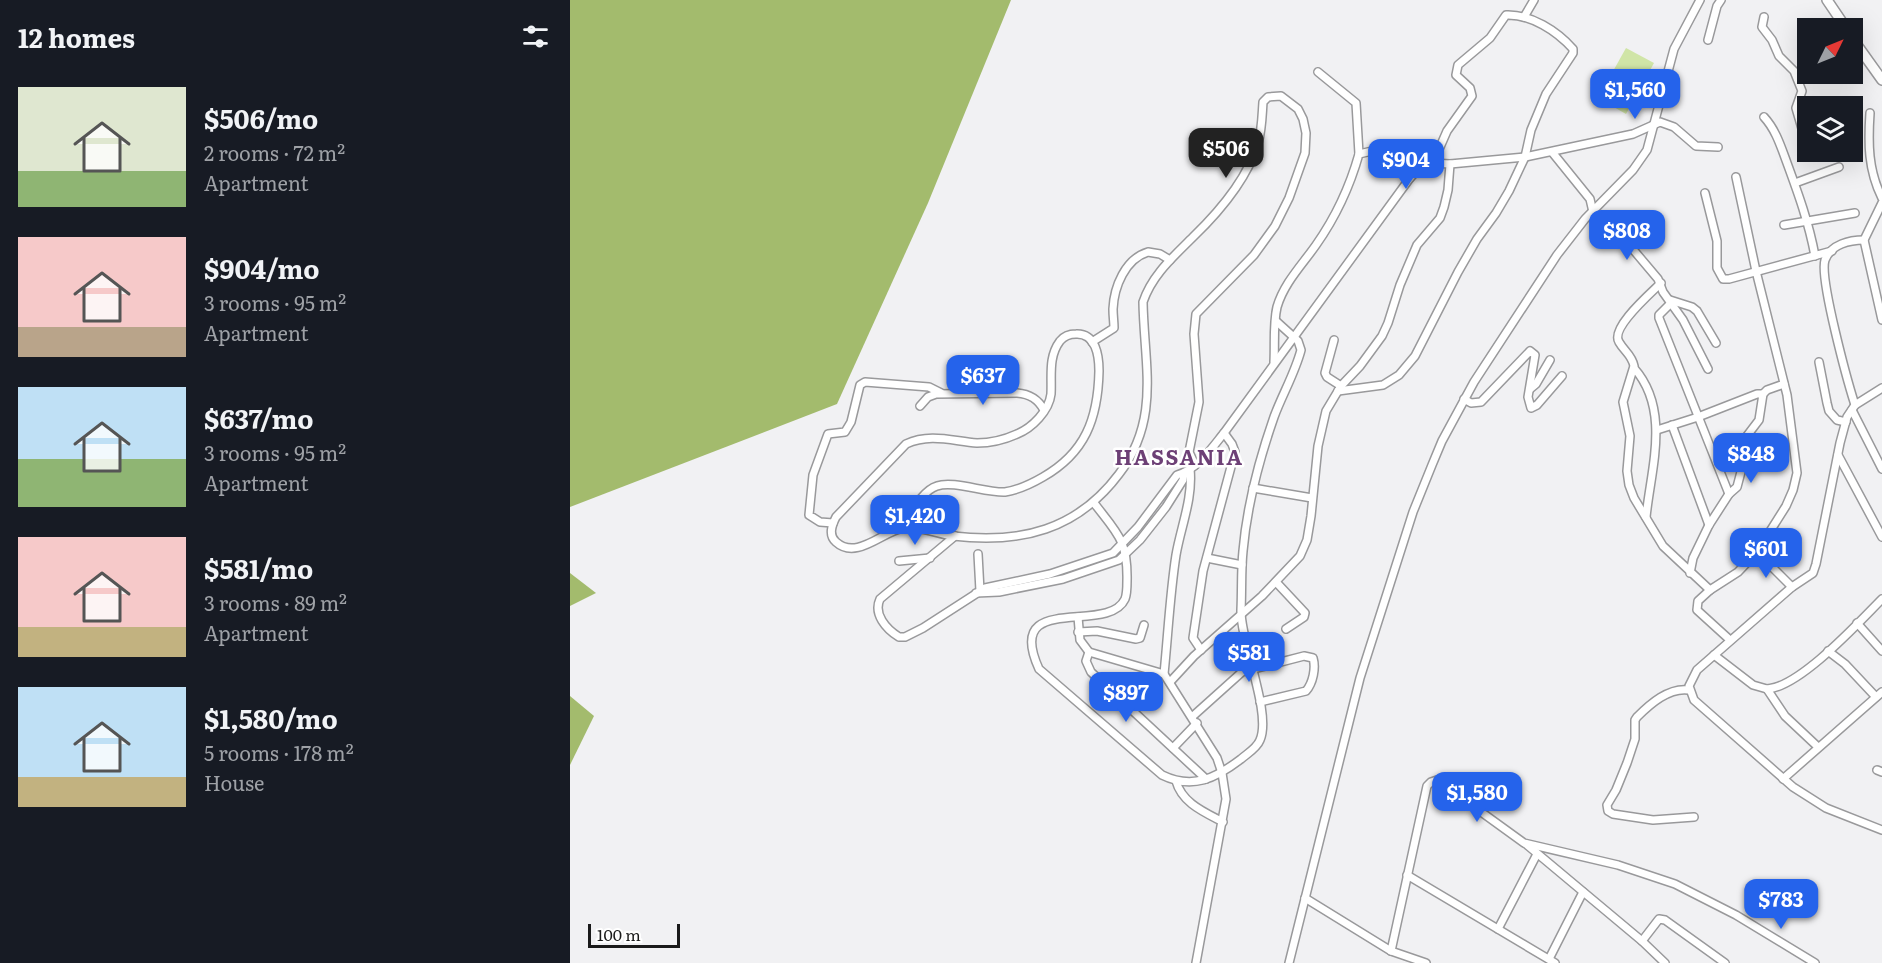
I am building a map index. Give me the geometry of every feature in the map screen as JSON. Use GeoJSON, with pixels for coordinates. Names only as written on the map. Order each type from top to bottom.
{"type":"FeatureCollection","features":[{"type":"Feature","properties":{"kind":"main road"},"geometry":{"type":"LineString","coordinates":[[1827,0],[1839,18]]}},
{"type":"Feature","properties":{"kind":"main road"},"geometry":{"type":"LineString","coordinates":[[1863,53],[1882,80]]}},
{"type":"Feature","properties":{"kind":"street"},"geometry":{"type":"LineString","coordinates":[[1524,17],[1534,0]]}},
{"type":"Feature","properties":{"kind":"street"},"geometry":{"type":"LineString","coordinates":[[1289,963],[1360,678],[1413,512],[1443,441],[1464,399],[1557,255],[1641,160],[1651,139],[1674,49],[1700,0]]}},
{"type":"Feature","properties":{"kind":"street"},"geometry":{"type":"LineString","coordinates":[[1708,40],[1717,6],[1721,0]]}},
{"type":"Feature","properties":{"kind":"street"},"geometry":{"type":"LineString","coordinates":[[955,536],[883,595],[878,602],[879,613],[886,626],[894,634],[902,638],[913,633],[989,587],[1075,576],[1113,563],[1127,555],[1166,507],[1190,469],[1224,433],[1410,178],[1430,162],[1447,131],[1473,96],[1470,88],[1456,75],[1458,65],[1490,38],[1506,15],[1524,17],[1553,31],[1574,51],[1546,94],[1531,130],[1525,157],[1501,206],[1477,239],[1415,356],[1399,375],[1383,385],[1339,388],[1324,373],[1334,340]]}},
{"type":"Feature","properties":{"kind":"street"},"geometry":{"type":"LineString","coordinates":[[1764,17],[1762,27],[1772,40],[1779,56],[1794,71],[1802,91],[1800,96]]}},
{"type":"Feature","properties":{"kind":"street"},"geometry":{"type":"LineString","coordinates":[[1274,362],[1275,321],[1284,290],[1333,218],[1359,154],[1356,103],[1318,72]]}},
{"type":"Feature","properties":{"kind":"street"},"geometry":{"type":"LineString","coordinates":[[903,528],[955,536],[1012,537],[1053,527],[1094,503],[1126,464],[1143,428],[1149,381],[1143,302],[1155,277],[1214,217],[1242,177],[1257,146],[1263,102],[1273,95],[1281,96],[1294,104],[1303,119],[1306,133],[1305,153],[1289,198],[1275,226],[1254,255],[1196,314],[1194,334],[1199,402],[1189,452],[1192,486],[1171,589],[1164,674]]}},
{"type":"Feature","properties":{"kind":"street"},"geometry":{"type":"LineString","coordinates":[[1870,113],[1868,150],[1875,181],[1882,198]]}},
{"type":"Feature","properties":{"kind":"street"},"geometry":{"type":"LineString","coordinates":[[1764,117],[1773,129],[1808,221],[1815,256]]}},
{"type":"Feature","properties":{"kind":"street"},"geometry":{"type":"LineString","coordinates":[[1359,154],[1372,151],[1403,154],[1430,162],[1450,164],[1525,157],[1633,134],[1660,122],[1666,123],[1696,146],[1718,147]]}},
{"type":"Feature","properties":{"kind":"street"},"geometry":{"type":"LineString","coordinates":[[1549,152],[1590,199],[1593,212],[1647,263],[1661,283],[1663,292],[1683,320],[1708,369]]}},
{"type":"Feature","properties":{"kind":"street"},"geometry":{"type":"LineString","coordinates":[[1403,154],[1410,178]]}},
{"type":"Feature","properties":{"kind":"street"},"geometry":{"type":"LineString","coordinates":[[1170,682],[1201,650],[1276,582],[1296,561],[1304,548],[1311,516],[1323,419],[1339,388],[1360,366],[1382,336],[1417,245],[1440,218],[1448,190],[1450,164]]}},
{"type":"Feature","properties":{"kind":"street"},"geometry":{"type":"LineString","coordinates":[[1794,183],[1839,167]]}},
{"type":"Feature","properties":{"kind":"street"},"geometry":{"type":"LineString","coordinates":[[1730,640],[1697,610],[1698,601],[1710,590],[1738,572],[1757,552],[1786,506],[1796,483],[1797,473],[1787,395],[1756,271],[1736,177]]}},
{"type":"Feature","properties":{"kind":"street"},"geometry":{"type":"LineString","coordinates":[[1705,193],[1717,240],[1720,276],[1726,279],[1832,251],[1845,243],[1864,240]]}},
{"type":"Feature","properties":{"kind":"street"},"geometry":{"type":"LineString","coordinates":[[1882,203],[1864,240],[1882,320]]}},
{"type":"Feature","properties":{"kind":"street"},"geometry":{"type":"LineString","coordinates":[[1784,225],[1855,213]]}},
{"type":"Feature","properties":{"kind":"street"},"geometry":{"type":"LineString","coordinates":[[1832,251],[1825,260],[1825,285],[1854,407],[1882,469]]}},
{"type":"Feature","properties":{"kind":"street"},"geometry":{"type":"LineString","coordinates":[[1092,342],[1114,328],[1115,297],[1120,279],[1130,263],[1148,252],[1160,254],[1170,260]]}},
{"type":"Feature","properties":{"kind":"street"},"geometry":{"type":"LineString","coordinates":[[1646,517],[1657,430],[1655,414],[1647,387],[1628,352],[1617,339],[1621,326],[1661,283]]}},
{"type":"Feature","properties":{"kind":"street"},"geometry":{"type":"LineString","coordinates":[[1670,301],[1692,307],[1697,311],[1716,343]]}},
{"type":"Feature","properties":{"kind":"street"},"geometry":{"type":"LineString","coordinates":[[1670,301],[1659,318],[1729,494]]}},
{"type":"Feature","properties":{"kind":"street"},"geometry":{"type":"LineString","coordinates":[[1094,503],[1123,543],[1127,555],[1125,597],[1122,603],[1105,612],[1050,620],[1038,626],[1030,647],[1039,669],[1162,775],[1184,782],[1206,779],[1222,773],[1258,744],[1263,733],[1260,702],[1241,614],[1242,565],[1253,489],[1274,418],[1300,352],[1300,344],[1275,321]]}},
{"type":"Feature","properties":{"kind":"street"},"geometry":{"type":"LineString","coordinates":[[1074,333],[1084,335],[1092,342],[1098,358],[1096,402],[1089,428],[1081,444],[1070,458],[1054,471],[1030,485],[1004,492],[961,486],[935,486],[927,493],[903,528],[867,544],[850,548],[839,544],[833,538],[831,532],[833,523],[840,512],[906,444],[933,438],[979,443],[1010,437],[1028,428],[1044,410],[1051,394],[1050,373],[1059,342],[1074,333]]}},
{"type":"Feature","properties":{"kind":"street"},"geometry":{"type":"LineString","coordinates":[[1464,399],[1474,404],[1481,402],[1531,351],[1534,355],[1528,400],[1532,408],[1562,376]]}},
{"type":"Feature","properties":{"kind":"street"},"geometry":{"type":"LineString","coordinates":[[1530,389],[1536,384],[1550,360]]}},
{"type":"Feature","properties":{"kind":"street"},"geometry":{"type":"LineString","coordinates":[[1819,362],[1830,411],[1837,420],[1846,422]]}},
{"type":"Feature","properties":{"kind":"street"},"geometry":{"type":"LineString","coordinates":[[1635,368],[1624,396],[1630,436],[1627,477],[1634,498],[1663,546],[1710,590]]}},
{"type":"Feature","properties":{"kind":"street"},"geometry":{"type":"LineString","coordinates":[[833,523],[820,522],[809,514],[813,475],[828,434],[845,432],[849,425],[860,385],[865,382],[929,387],[941,393]]}},
{"type":"Feature","properties":{"kind":"street"},"geometry":{"type":"LineString","coordinates":[[1657,430],[1763,394],[1767,390],[1784,384]]}},
{"type":"Feature","properties":{"kind":"street"},"geometry":{"type":"LineString","coordinates":[[1882,388],[1854,407],[1846,422],[1816,567],[1811,574],[1714,655],[1693,676],[1689,690],[1695,700],[1782,779],[1826,808],[1882,830]]}},
{"type":"Feature","properties":{"kind":"street"},"geometry":{"type":"LineString","coordinates":[[920,406],[928,397],[941,393],[1025,394],[1036,399],[1044,410]]}},
{"type":"Feature","properties":{"kind":"street"},"geometry":{"type":"LineString","coordinates":[[1690,573],[1694,558],[1709,525],[1729,494],[1738,485],[1742,468],[1740,445],[1758,420],[1763,394]]}},
{"type":"Feature","properties":{"kind":"street"},"geometry":{"type":"LineString","coordinates":[[1672,425],[1709,525]]}},
{"type":"Feature","properties":{"kind":"street"},"geometry":{"type":"LineString","coordinates":[[1201,650],[1194,641],[1193,633],[1207,558],[1235,452],[1224,433]]}},
{"type":"Feature","properties":{"kind":"street"},"geometry":{"type":"LineString","coordinates":[[1838,455],[1882,537]]}},
{"type":"Feature","properties":{"kind":"street"},"geometry":{"type":"LineString","coordinates":[[1035,581],[1113,553],[1177,475],[1190,469]]}},
{"type":"Feature","properties":{"kind":"street"},"geometry":{"type":"LineString","coordinates":[[1253,489],[1312,498]]}},
{"type":"Feature","properties":{"kind":"street"},"geometry":{"type":"LineString","coordinates":[[1757,552],[1792,588]]}},
{"type":"Feature","properties":{"kind":"street"},"geometry":{"type":"LineString","coordinates":[[978,554],[978,592]]}},
{"type":"Feature","properties":{"kind":"street"},"geometry":{"type":"LineString","coordinates":[[899,561],[930,558]]}},
{"type":"Feature","properties":{"kind":"street"},"geometry":{"type":"LineString","coordinates":[[1207,558],[1242,565]]}},
{"type":"Feature","properties":{"kind":"street"},"geometry":{"type":"LineString","coordinates":[[1072,568],[1075,576]]}},
{"type":"Feature","properties":{"kind":"street"},"geometry":{"type":"LineString","coordinates":[[1276,582],[1305,614],[1286,629]]}},
{"type":"Feature","properties":{"kind":"street"},"geometry":{"type":"LineString","coordinates":[[1714,655],[1753,685],[1767,689],[1783,685],[1828,651],[1882,600]]}},
{"type":"Feature","properties":{"kind":"street"},"geometry":{"type":"LineString","coordinates":[[1078,617],[1080,640],[1089,652],[1164,674],[1217,758],[1226,799],[1196,963]]}},
{"type":"Feature","properties":{"kind":"street"},"geometry":{"type":"LineString","coordinates":[[1857,623],[1882,651]]}},
{"type":"Feature","properties":{"kind":"street"},"geometry":{"type":"LineString","coordinates":[[1078,632],[1097,631],[1138,639],[1142,635],[1144,625]]}},
{"type":"Feature","properties":{"kind":"street"},"geometry":{"type":"LineString","coordinates":[[1782,779],[1879,695],[1828,651]]}},
{"type":"Feature","properties":{"kind":"street"},"geometry":{"type":"LineString","coordinates":[[1089,652],[1086,662],[1091,672],[1206,779]]}},
{"type":"Feature","properties":{"kind":"street"},"geometry":{"type":"LineString","coordinates":[[1173,748],[1195,720],[1242,672],[1307,656],[1311,657],[1314,662],[1313,675],[1306,691],[1260,702]]}},
{"type":"Feature","properties":{"kind":"street"},"geometry":{"type":"LineString","coordinates":[[1767,689],[1785,716],[1818,747]]}},
{"type":"Feature","properties":{"kind":"street"},"geometry":{"type":"LineString","coordinates":[[1689,690],[1676,691],[1661,697],[1637,717],[1635,739],[1627,763],[1607,805],[1608,811],[1613,814],[1653,820],[1694,817]]}},
{"type":"Feature","properties":{"kind":"street"},"geometry":{"type":"LineString","coordinates":[[1391,951],[1427,786],[1437,780],[1538,854],[1665,963]]}},
{"type":"Feature","properties":{"kind":"street"},"geometry":{"type":"LineString","coordinates":[[1176,781],[1178,790],[1188,801],[1223,822]]}},
{"type":"Feature","properties":{"kind":"street"},"geometry":{"type":"LineString","coordinates":[[1524,843],[1618,865],[1675,884],[1736,915],[1815,963]]}},
{"type":"Feature","properties":{"kind":"street"},"geometry":{"type":"LineString","coordinates":[[1498,928],[1538,854]]}},
{"type":"Feature","properties":{"kind":"street"},"geometry":{"type":"LineString","coordinates":[[1407,875],[1552,961],[1583,892]]}},
{"type":"Feature","properties":{"kind":"street"},"geometry":{"type":"LineString","coordinates":[[1305,898],[1391,951],[1426,963]]}},
{"type":"Feature","properties":{"kind":"street"},"geometry":{"type":"LineString","coordinates":[[1642,941],[1659,919],[1665,920],[1725,963]]}},
{"type":"Feature","properties":{"kind":"green space"},"geometry":{"type":"Polygon","coordinates":[[[570,0],[1011,0],[928,203],[837,404],[570,507],[570,0]]]}},
{"type":"Feature","properties":{"kind":"green space"},"geometry":{"type":"Polygon","coordinates":[[[1626,48],[1654,63],[1626,114],[1598,98],[1626,48]]]}},
{"type":"Feature","properties":{"kind":"green space"},"geometry":{"type":"Polygon","coordinates":[[[570,573],[596,593],[570,606],[570,573]]]}},
{"type":"Feature","properties":{"kind":"green space"},"geometry":{"type":"Polygon","coordinates":[[[570,696],[594,716],[570,765],[570,696]]]}},
{"type":"Feature","properties":{"kind":"district","name":"HASSANIA"},"geometry":{"type":"Point","coordinates":[1179,458]}}]}
